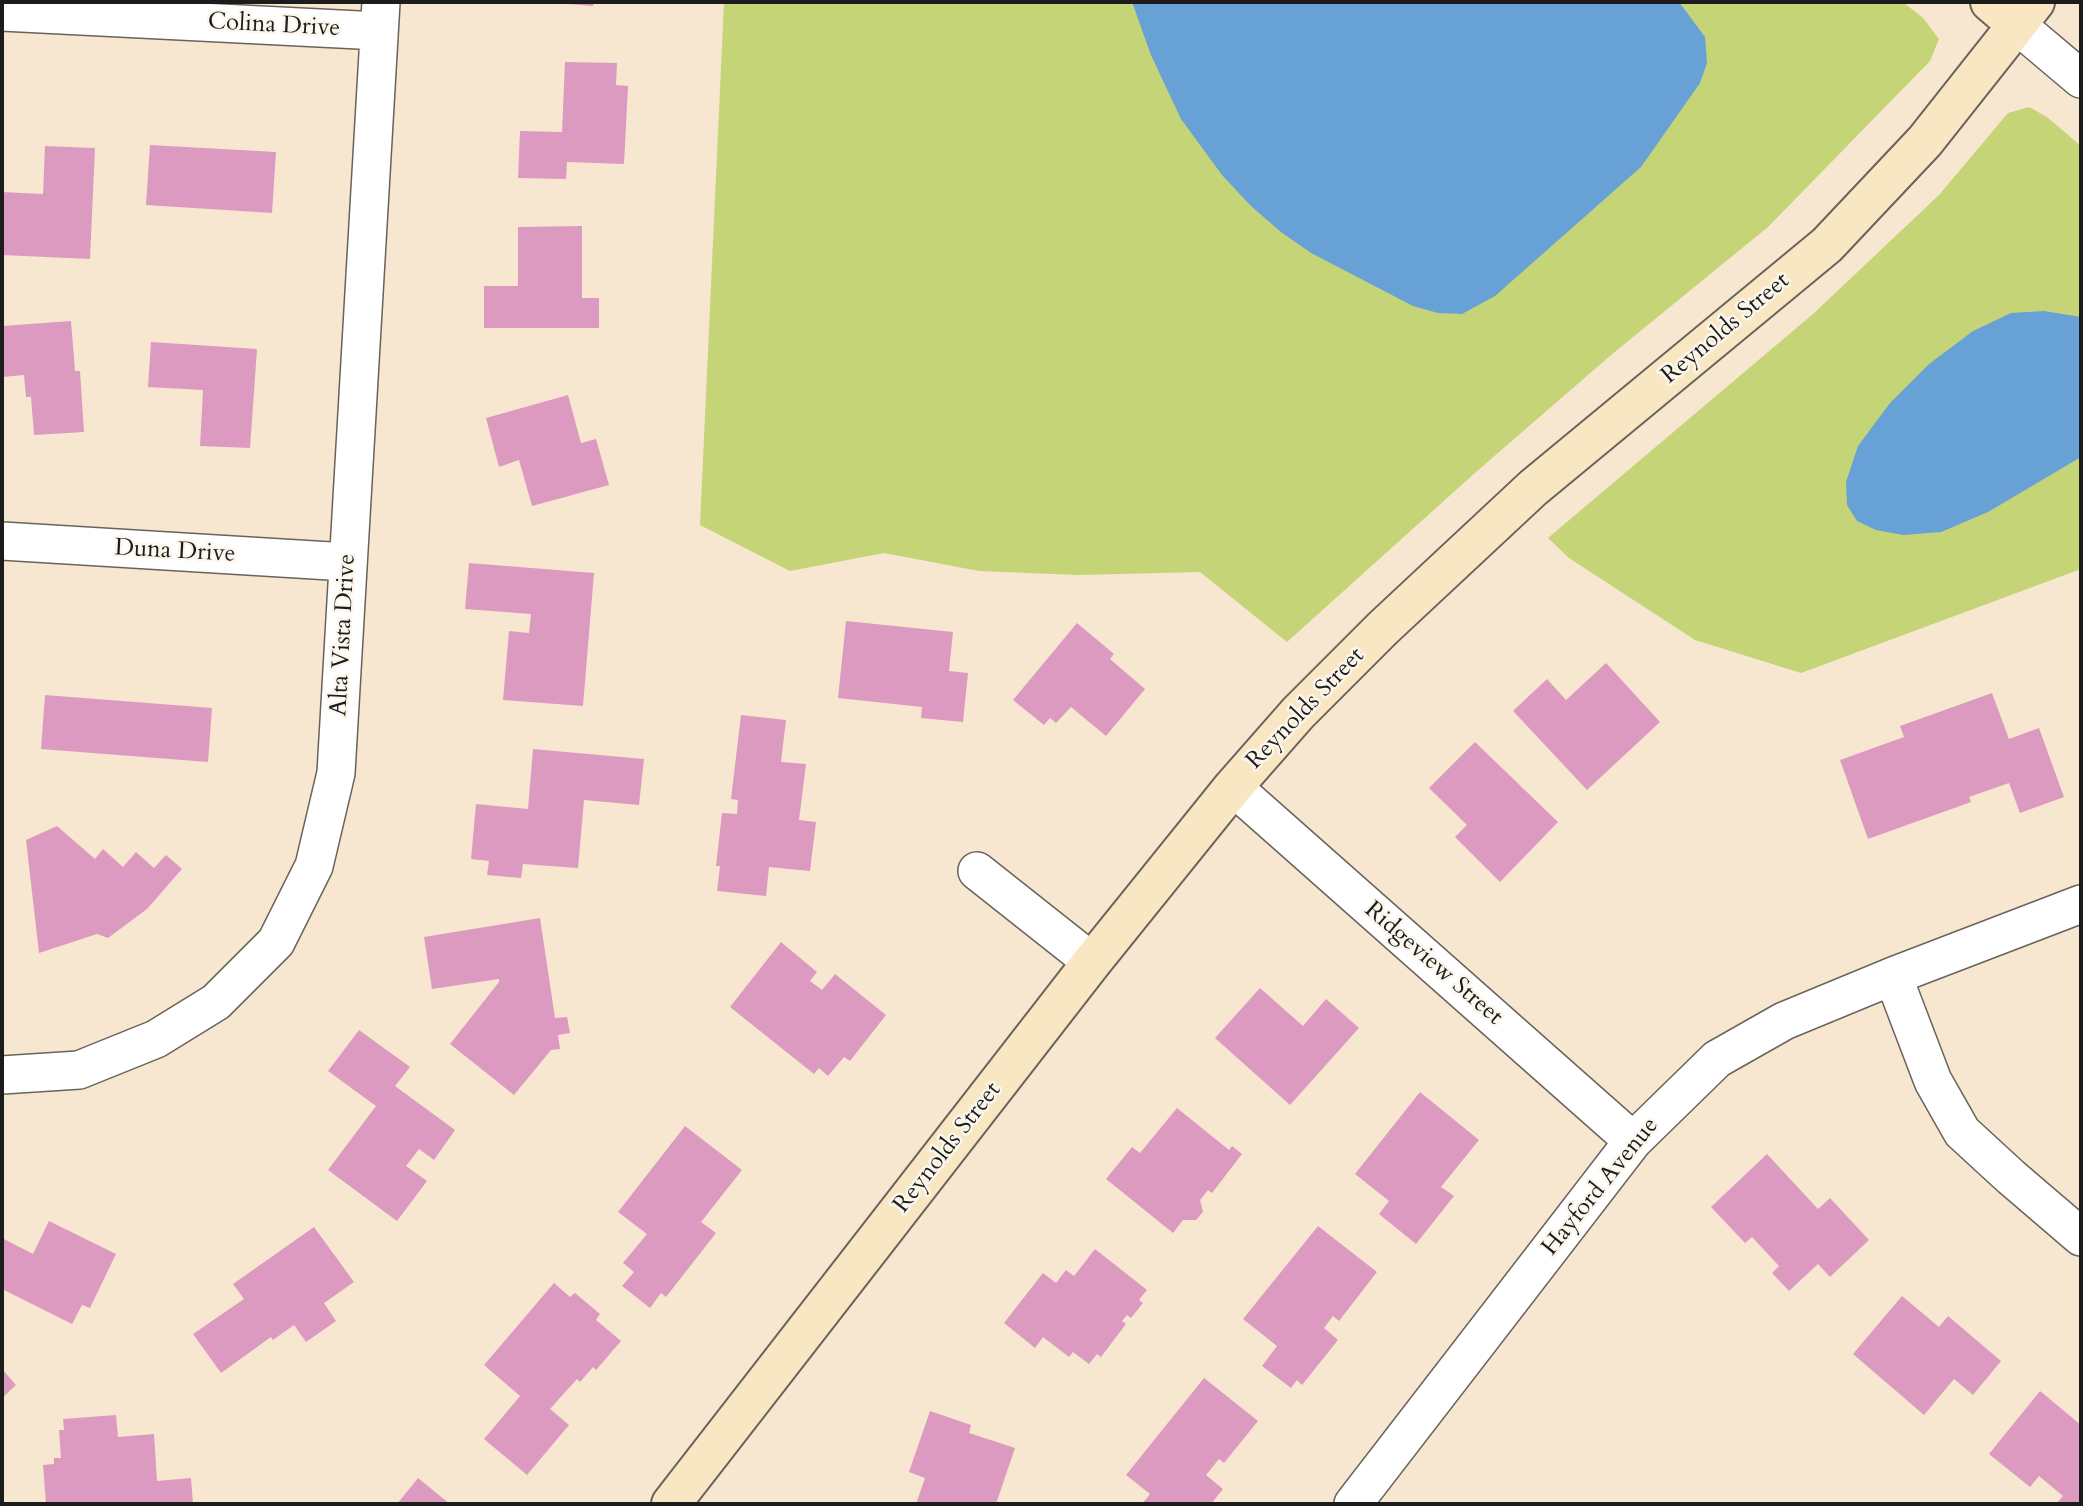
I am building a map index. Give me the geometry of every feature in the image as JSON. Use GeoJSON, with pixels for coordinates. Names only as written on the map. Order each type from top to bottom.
{"type":"FeatureCollection","features":[{"type":"Feature","properties":{"kind":"street"},"geometry":{"type":"LineString","coordinates":[[2014,9],[2081,79]]}},
{"type":"Feature","properties":{"kind":"street","name":"Reynolds Street"},"geometry":{"type":"LineString","coordinates":[[671,1504],[1092,962],[1233,787],[1298,713],[1383,628],[1533,488],[1827,245],[1925,141],[2014,9]]}},
{"type":"Feature","properties":{"kind":"street","name":"Colina Drive"},"geometry":{"type":"LineString","coordinates":[[2,12],[380,17]]}},
{"type":"Feature","properties":{"kind":"street","name":"Alta Vista Drive"},"geometry":{"type":"LineString","coordinates":[[2,1075],[79,1070],[156,1039],[216,1002],[276,942],[314,866],[336,773],[380,17]]}},
{"type":"Feature","properties":{"kind":"street","name":"Duna Drive"},"geometry":{"type":"LineString","coordinates":[[2,541],[347,562]]}},
{"type":"Feature","properties":{"kind":"street","name":"Ridgeview Street"},"geometry":{"type":"LineString","coordinates":[[1233,787],[1633,1141]]}},
{"type":"Feature","properties":{"kind":"street"},"geometry":{"type":"LineString","coordinates":[[977,871],[1092,962]]}},
{"type":"Feature","properties":{"kind":"street","name":"Hayford Avenue"},"geometry":{"type":"LineString","coordinates":[[1353,1504],[1633,1141],[1717,1059],[1784,1021],[2081,904]]}},
{"type":"Feature","properties":{"kind":"street"},"geometry":{"type":"LineString","coordinates":[[1893,976],[1933,1081],[1962,1132],[2081,1237]]}},
{"type":"Feature","properties":{"kind":"green space"},"geometry":{"type":"Polygon","coordinates":[[[724,2],[1903,2],[1923,18],[1939,39],[1930,61],[1768,227],[1611,355],[1287,642],[1200,572],[1078,575],[979,571],[884,553],[790,571],[700,525],[724,2]]]}},
{"type":"Feature","properties":{"kind":"green space"},"geometry":{"type":"Polygon","coordinates":[[[2029,107],[2047,117],[2081,146],[2081,569],[1801,673],[1695,640],[1569,558],[1548,538],[1813,314],[1939,195],[2008,113],[2029,107]]]}},
{"type":"Feature","properties":{"kind":"water"},"geometry":{"type":"Polygon","coordinates":[[[1132,2],[1679,2],[1705,37],[1707,63],[1700,83],[1641,167],[1495,296],[1462,314],[1438,313],[1413,306],[1311,253],[1251,206],[1222,175],[1181,119],[1151,55],[1132,2]]]}},
{"type":"Feature","properties":{"kind":"water"},"geometry":{"type":"Polygon","coordinates":[[[2044,311],[2081,317],[2081,457],[1988,512],[1941,532],[1903,535],[1876,530],[1857,521],[1847,505],[1846,482],[1858,446],[1890,403],[1929,364],[1973,331],[2011,313],[2044,311]]]}},
{"type":"Feature","properties":{"kind":"building"},"geometry":{"type":"Polygon","coordinates":[[[567,2],[594,2],[593,6],[567,2]]]}},
{"type":"Feature","properties":{"kind":"building"},"geometry":{"type":"Polygon","coordinates":[[[565,62],[617,63],[616,85],[628,86],[624,164],[567,162],[566,179],[518,178],[520,131],[562,132],[565,62]]]}},
{"type":"Feature","properties":{"kind":"building"},"geometry":{"type":"Polygon","coordinates":[[[150,145],[276,152],[272,213],[146,205],[150,145]]]}},
{"type":"Feature","properties":{"kind":"building"},"geometry":{"type":"Polygon","coordinates":[[[45,146],[95,148],[90,259],[2,255],[2,192],[43,194],[45,146]]]}},
{"type":"Feature","properties":{"kind":"building"},"geometry":{"type":"Polygon","coordinates":[[[582,226],[582,298],[599,298],[599,328],[484,328],[484,286],[518,286],[518,227],[582,226]]]}},
{"type":"Feature","properties":{"kind":"building"},"geometry":{"type":"Polygon","coordinates":[[[71,321],[75,371],[80,371],[84,432],[34,435],[31,397],[26,397],[24,375],[2,377],[2,326],[71,321]]]}},
{"type":"Feature","properties":{"kind":"building"},"geometry":{"type":"Polygon","coordinates":[[[151,342],[257,349],[250,448],[200,446],[203,390],[148,387],[151,342]]]}},
{"type":"Feature","properties":{"kind":"building"},"geometry":{"type":"Polygon","coordinates":[[[568,395],[581,443],[596,439],[609,485],[532,506],[519,460],[499,467],[486,418],[568,395]]]}},
{"type":"Feature","properties":{"kind":"building"},"geometry":{"type":"Polygon","coordinates":[[[469,563],[594,573],[583,706],[503,700],[509,631],[529,633],[531,614],[465,609],[469,563]]]}},
{"type":"Feature","properties":{"kind":"building"},"geometry":{"type":"Polygon","coordinates":[[[846,621],[953,632],[949,671],[968,673],[963,722],[921,718],[922,707],[838,698],[846,621]]]}},
{"type":"Feature","properties":{"kind":"building"},"geometry":{"type":"Polygon","coordinates":[[[1077,623],[1114,654],[1110,659],[1145,689],[1106,736],[1071,707],[1056,723],[1050,718],[1044,725],[1013,700],[1077,623]]]}},
{"type":"Feature","properties":{"kind":"building"},"geometry":{"type":"Polygon","coordinates":[[[1606,663],[1660,722],[1587,790],[1513,711],[1547,679],[1566,700],[1606,663]]]}},
{"type":"Feature","properties":{"kind":"building"},"geometry":{"type":"Polygon","coordinates":[[[1992,693],[2009,739],[2039,728],[2064,797],[2020,813],[2009,783],[1969,797],[1971,802],[1868,839],[1840,760],[1904,737],[1900,726],[1992,693]]]}},
{"type":"Feature","properties":{"kind":"building"},"geometry":{"type":"Polygon","coordinates":[[[45,695],[212,708],[208,762],[41,749],[45,695]]]}},
{"type":"Feature","properties":{"kind":"building"},"geometry":{"type":"Polygon","coordinates":[[[741,715],[786,720],[781,762],[806,764],[799,820],[816,822],[810,871],[769,867],[766,896],[717,891],[720,866],[716,866],[722,813],[737,814],[738,800],[731,799],[741,715]]]}},
{"type":"Feature","properties":{"kind":"building"},"geometry":{"type":"Polygon","coordinates":[[[1475,742],[1558,822],[1500,882],[1455,837],[1467,825],[1429,788],[1475,742]]]}},
{"type":"Feature","properties":{"kind":"building"},"geometry":{"type":"Polygon","coordinates":[[[533,749],[644,759],[639,805],[584,800],[578,868],[523,864],[521,878],[487,875],[489,861],[471,859],[476,804],[528,809],[533,749]]]}},
{"type":"Feature","properties":{"kind":"building"},"geometry":{"type":"Polygon","coordinates":[[[57,826],[95,859],[103,849],[123,867],[136,852],[154,868],[166,855],[182,869],[147,909],[108,938],[97,934],[39,953],[26,840],[57,826]]]}},
{"type":"Feature","properties":{"kind":"building"},"geometry":{"type":"Polygon","coordinates":[[[540,918],[555,1018],[567,1017],[570,1033],[558,1035],[560,1049],[551,1050],[514,1095],[450,1044],[499,979],[432,989],[424,937],[540,918]]]}},
{"type":"Feature","properties":{"kind":"building"},"geometry":{"type":"Polygon","coordinates":[[[781,942],[817,972],[810,981],[822,990],[835,974],[886,1015],[850,1061],[844,1057],[828,1076],[819,1068],[814,1074],[730,1007],[781,942]]]}},
{"type":"Feature","properties":{"kind":"building"},"geometry":{"type":"Polygon","coordinates":[[[1260,988],[1303,1026],[1326,999],[1359,1028],[1290,1105],[1215,1038],[1260,988]]]}},
{"type":"Feature","properties":{"kind":"building"},"geometry":{"type":"Polygon","coordinates":[[[359,1030],[410,1067],[395,1086],[455,1130],[434,1160],[419,1149],[406,1166],[427,1181],[397,1221],[328,1170],[376,1106],[328,1071],[359,1030]]]}},
{"type":"Feature","properties":{"kind":"building"},"geometry":{"type":"Polygon","coordinates":[[[1420,1092],[1479,1140],[1441,1187],[1454,1196],[1416,1244],[1379,1214],[1389,1201],[1355,1174],[1420,1092]]]}},
{"type":"Feature","properties":{"kind":"building"},"geometry":{"type":"Polygon","coordinates":[[[1177,1108],[1229,1150],[1232,1146],[1242,1154],[1212,1193],[1208,1190],[1200,1200],[1203,1212],[1196,1220],[1183,1220],[1173,1233],[1106,1179],[1132,1147],[1140,1153],[1177,1108]]]}},
{"type":"Feature","properties":{"kind":"building"},"geometry":{"type":"Polygon","coordinates":[[[685,1126],[742,1170],[701,1222],[716,1233],[666,1297],[661,1293],[650,1308],[622,1286],[634,1272],[623,1263],[647,1234],[618,1212],[685,1126]]]}},
{"type":"Feature","properties":{"kind":"building"},"geometry":{"type":"Polygon","coordinates":[[[1767,1154],[1818,1209],[1830,1198],[1869,1240],[1830,1277],[1818,1264],[1789,1291],[1772,1273],[1779,1266],[1752,1237],[1745,1243],[1711,1207],[1767,1154]]]}},
{"type":"Feature","properties":{"kind":"building"},"geometry":{"type":"Polygon","coordinates":[[[49,1221],[116,1254],[90,1308],[82,1305],[72,1324],[2,1289],[2,1238],[33,1254],[49,1221]]]}},
{"type":"Feature","properties":{"kind":"building"},"geometry":{"type":"Polygon","coordinates":[[[1318,1226],[1377,1272],[1339,1321],[1333,1316],[1324,1328],[1338,1340],[1302,1385],[1297,1380],[1291,1388],[1262,1366],[1277,1346],[1243,1319],[1318,1226]]]}},
{"type":"Feature","properties":{"kind":"building"},"geometry":{"type":"Polygon","coordinates":[[[314,1227],[354,1282],[324,1303],[336,1321],[306,1342],[294,1325],[273,1340],[271,1337],[221,1373],[193,1334],[244,1299],[233,1284],[314,1227]]]}},
{"type":"Feature","properties":{"kind":"building"},"geometry":{"type":"Polygon","coordinates":[[[1095,1249],[1147,1290],[1139,1300],[1143,1303],[1131,1318],[1127,1315],[1122,1321],[1126,1324],[1101,1357],[1097,1354],[1089,1364],[1073,1352],[1069,1357],[1043,1337],[1035,1348],[1004,1323],[1043,1273],[1056,1283],[1066,1270],[1074,1276],[1095,1249]]]}},
{"type":"Feature","properties":{"kind":"building"},"geometry":{"type":"Polygon","coordinates":[[[554,1283],[570,1297],[575,1293],[600,1314],[596,1320],[621,1341],[596,1370],[593,1367],[580,1382],[577,1379],[550,1409],[569,1425],[527,1475],[484,1439],[520,1396],[484,1365],[554,1283]]]}},
{"type":"Feature","properties":{"kind":"building"},"geometry":{"type":"Polygon","coordinates":[[[1902,1296],[1939,1327],[1948,1316],[2001,1361],[1973,1395],[1954,1379],[1924,1415],[1853,1354],[1902,1296]]]}},
{"type":"Feature","properties":{"kind":"building"},"geometry":{"type":"Polygon","coordinates":[[[2,1369],[16,1385],[2,1398],[2,1369]]]}},
{"type":"Feature","properties":{"kind":"building"},"geometry":{"type":"Polygon","coordinates":[[[1204,1378],[1258,1421],[1224,1463],[1219,1459],[1206,1475],[1223,1489],[1211,1504],[1142,1504],[1150,1494],[1126,1475],[1204,1378]]]}},
{"type":"Feature","properties":{"kind":"building"},"geometry":{"type":"Polygon","coordinates":[[[2040,1391],[2081,1425],[2081,1504],[2056,1504],[2063,1496],[2039,1476],[2030,1487],[1989,1454],[2040,1391]]]}},
{"type":"Feature","properties":{"kind":"building"},"geometry":{"type":"Polygon","coordinates":[[[930,1411],[971,1425],[969,1433],[1015,1448],[996,1504],[916,1504],[925,1478],[909,1472],[930,1411]]]}},
{"type":"Feature","properties":{"kind":"building"},"geometry":{"type":"Polygon","coordinates":[[[116,1415],[118,1437],[154,1434],[157,1481],[191,1478],[193,1504],[46,1504],[43,1465],[54,1464],[54,1458],[61,1458],[59,1430],[64,1430],[63,1419],[116,1415]]]}},
{"type":"Feature","properties":{"kind":"building"},"geometry":{"type":"Polygon","coordinates":[[[418,1478],[450,1504],[397,1504],[418,1478]]]}}]}
